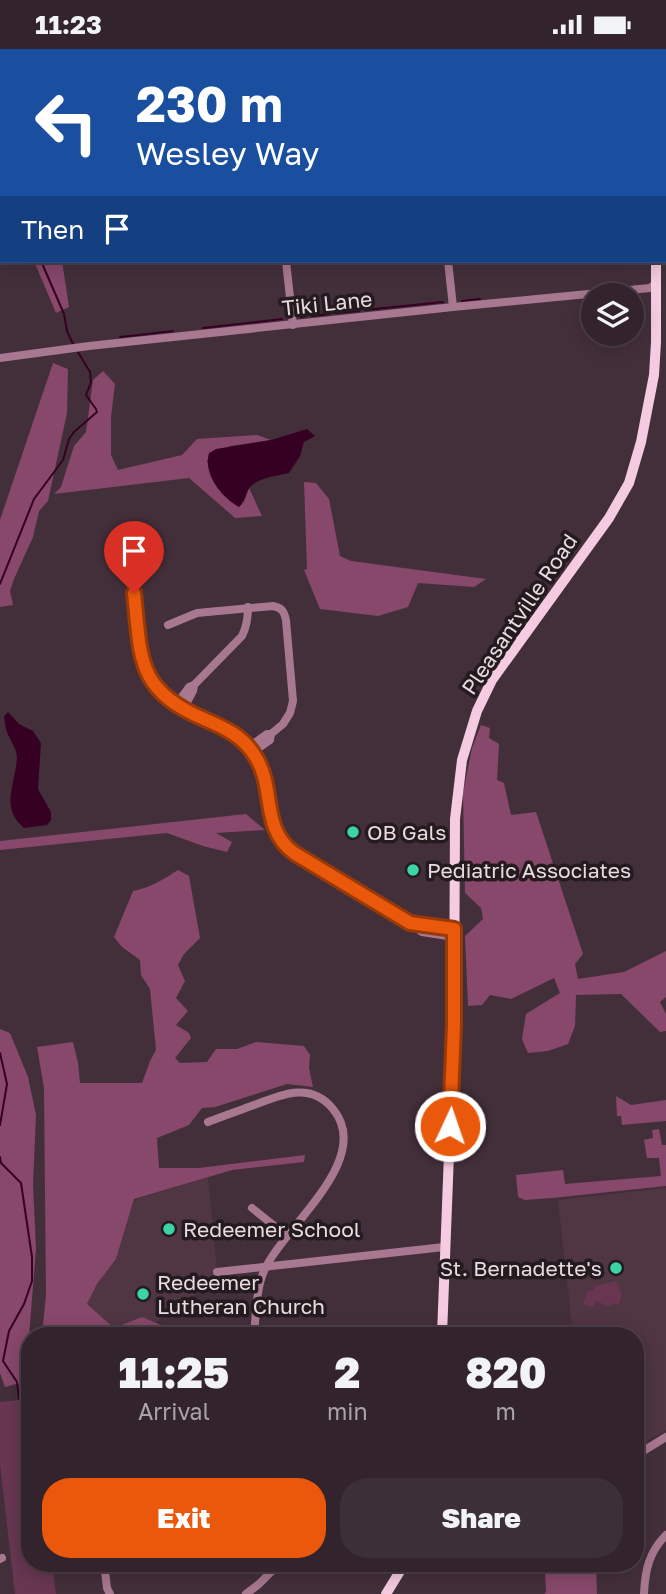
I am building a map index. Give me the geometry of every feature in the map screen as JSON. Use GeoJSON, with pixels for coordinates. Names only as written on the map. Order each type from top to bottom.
{"type":"FeatureCollection","features":[{"type":"Feature","properties":{"kind":"main road","name":"Pleasantville Road"},"geometry":{"type":"LineString","coordinates":[[442,1327],[452,1084],[457,793],[462,760],[471,726],[492,680],[609,518],[629,483],[652,392],[656,342],[656,263]]}},
{"type":"Feature","properties":{"kind":"main road"},"geometry":{"type":"LineString","coordinates":[[386,1594],[399,1572]]}},
{"type":"Feature","properties":{"kind":"street"},"geometry":{"type":"LineString","coordinates":[[286,263],[293,325]]}},
{"type":"Feature","properties":{"kind":"street"},"geometry":{"type":"LineString","coordinates":[[448,263],[453,307]]}},
{"type":"Feature","properties":{"kind":"street","name":"Tiki Lane"},"geometry":{"type":"LineString","coordinates":[[0,358],[89,346],[650,288],[656,283]]}},
{"type":"Feature","properties":{"kind":"street"},"geometry":{"type":"LineString","coordinates":[[134,593],[144,665],[154,685],[180,708],[225,728],[251,749],[265,775],[272,821],[277,835],[285,845],[410,923],[415,929],[422,932],[454,933]]}},
{"type":"Feature","properties":{"kind":"street"},"geometry":{"type":"LineString","coordinates":[[168,625],[197,613],[248,607],[280,607],[285,613],[293,701],[290,713],[283,724],[271,734],[270,740],[251,749]]}},
{"type":"Feature","properties":{"kind":"street"},"geometry":{"type":"LineString","coordinates":[[180,708],[193,691],[194,685],[242,636],[248,618],[248,607]]}},
{"type":"Feature","properties":{"kind":"street"},"geometry":{"type":"LineString","coordinates":[[208,1122],[293,1092],[302,1092],[325,1101],[340,1122],[343,1138],[336,1165],[325,1188],[287,1236],[261,1279],[255,1327]]}},
{"type":"Feature","properties":{"kind":"street"},"geometry":{"type":"LineString","coordinates":[[252,1208],[287,1236]]}},
{"type":"Feature","properties":{"kind":"street"},"geometry":{"type":"LineString","coordinates":[[217,1272],[444,1247]]}},
{"type":"Feature","properties":{"kind":"street"},"geometry":{"type":"LineString","coordinates":[[644,1450],[666,1437]]}},
{"type":"Feature","properties":{"kind":"street"},"geometry":{"type":"LineString","coordinates":[[644,1594],[648,1562],[655,1547],[666,1535]]}},
{"type":"Feature","properties":{"kind":"street"},"geometry":{"type":"LineString","coordinates":[[106,1572],[110,1594]]}},
{"type":"Feature","properties":{"kind":"street"},"geometry":{"type":"LineString","coordinates":[[246,1594],[271,1572]]}},
{"type":"Feature","properties":{"kind":"shaded area"},"geometry":{"type":"Polygon","coordinates":[[[35,263],[62,263],[69,307],[56,313],[35,263]]]}},
{"type":"Feature","properties":{"kind":"shaded area"},"geometry":{"type":"Polygon","coordinates":[[[53,363],[68,369],[67,413],[48,501],[39,511],[33,537],[14,579],[10,591],[13,605],[0,607],[0,520],[53,363]]]}},
{"type":"Feature","properties":{"kind":"shaded area"},"geometry":{"type":"Polygon","coordinates":[[[103,371],[115,384],[111,417],[111,455],[118,470],[182,455],[197,439],[257,435],[271,440],[230,446],[207,460],[215,483],[244,502],[249,488],[262,516],[235,518],[189,478],[54,494],[61,487],[74,446],[86,432],[93,380],[103,371]]]}},
{"type":"Feature","properties":{"kind":"shaded area"},"geometry":{"type":"Polygon","coordinates":[[[307,429],[315,436],[304,442],[300,456],[289,473],[269,477],[254,484],[248,489],[239,507],[220,491],[211,477],[209,453],[216,449],[271,440],[307,429]]]}},
{"type":"Feature","properties":{"kind":"shaded area"},"geometry":{"type":"Polygon","coordinates":[[[304,482],[316,483],[329,499],[340,556],[351,561],[486,579],[474,587],[418,583],[408,607],[378,616],[320,609],[304,570],[307,569],[304,482]]]}},
{"type":"Feature","properties":{"kind":"shaded area"},"geometry":{"type":"Polygon","coordinates":[[[8,712],[19,724],[33,731],[41,743],[38,789],[51,812],[51,820],[47,825],[24,828],[12,813],[11,796],[17,758],[5,726],[4,716],[8,712]]]}},
{"type":"Feature","properties":{"kind":"shaded area"},"geometry":{"type":"Polygon","coordinates":[[[481,725],[490,728],[489,738],[499,744],[497,780],[504,783],[511,815],[536,812],[583,954],[575,964],[578,979],[624,972],[666,951],[666,997],[660,1002],[666,1014],[666,1031],[660,1032],[621,994],[576,995],[575,1026],[568,1044],[548,1051],[528,1053],[522,1039],[526,1014],[560,993],[554,978],[511,999],[490,995],[482,1005],[468,1006],[465,936],[483,919],[481,908],[465,893],[463,793],[472,748],[481,725]]]}},
{"type":"Feature","properties":{"kind":"shaded area"},"geometry":{"type":"Polygon","coordinates":[[[246,814],[265,830],[216,833],[232,842],[227,852],[167,833],[0,850],[0,841],[246,814]]]}},
{"type":"Feature","properties":{"kind":"shaded area"},"geometry":{"type":"Polygon","coordinates":[[[178,870],[189,876],[200,938],[184,954],[178,965],[185,981],[176,998],[188,1011],[176,1025],[189,1033],[191,1038],[175,1058],[180,1063],[207,1062],[216,1049],[237,1049],[256,1042],[304,1046],[310,1055],[309,1068],[313,1087],[287,1084],[215,1107],[202,1108],[189,1125],[157,1138],[159,1168],[199,1168],[305,1155],[304,1162],[232,1170],[134,1199],[116,1259],[97,1284],[87,1304],[113,1327],[43,1327],[46,1295],[44,1088],[37,1047],[73,1042],[80,1083],[142,1083],[156,1050],[150,989],[141,975],[140,960],[122,947],[114,937],[133,891],[162,880],[178,870]]]}},
{"type":"Feature","properties":{"kind":"shaded area"},"geometry":{"type":"Polygon","coordinates":[[[0,1029],[10,1033],[28,1077],[36,1115],[33,1185],[36,1249],[30,1327],[21,1327],[21,1385],[5,1387],[0,1373],[0,1029]]]}},
{"type":"Feature","properties":{"kind":"shaded area"},"geometry":{"type":"Polygon","coordinates":[[[616,1096],[631,1105],[666,1100],[666,1121],[622,1125],[621,1116],[617,1116],[616,1096]]]}},
{"type":"Feature","properties":{"kind":"shaded area"},"geometry":{"type":"Polygon","coordinates":[[[659,1129],[662,1145],[666,1145],[666,1186],[552,1198],[525,1200],[518,1197],[516,1175],[563,1170],[565,1184],[661,1176],[659,1158],[647,1158],[644,1140],[653,1138],[652,1130],[659,1129]]]}},
{"type":"Feature","properties":{"kind":"shaded area","name":"Redeemer School"},"geometry":{"type":"Polygon","coordinates":[[[208,1177],[218,1279],[155,1323],[142,1317],[113,1327],[87,1304],[97,1284],[116,1259],[134,1200],[208,1177]]]}},
{"type":"Feature","properties":{"kind":"shaded area","name":"St. Bernadette's"},"geometry":{"type":"Polygon","coordinates":[[[666,1188],[666,1430],[644,1443],[644,1327],[572,1327],[558,1200],[666,1188]]]}},
{"type":"Feature","properties":{"kind":"shaded area"},"geometry":{"type":"Polygon","coordinates":[[[616,1281],[622,1293],[619,1305],[615,1303],[608,1306],[596,1301],[593,1307],[583,1304],[588,1290],[594,1291],[595,1286],[616,1281]]]}},
{"type":"Feature","properties":{"kind":"shaded area"},"geometry":{"type":"Polygon","coordinates":[[[142,1317],[161,1325],[160,1327],[117,1327],[142,1317]]]}},
{"type":"Feature","properties":{"kind":"shaded area"},"geometry":{"type":"Polygon","coordinates":[[[21,1400],[21,1572],[53,1572],[56,1594],[15,1594],[0,1464],[0,1402],[21,1400]]]}},
{"type":"Feature","properties":{"kind":"shaded area"},"geometry":{"type":"Polygon","coordinates":[[[545,1572],[596,1572],[597,1594],[544,1594],[545,1572]]]}},
{"type":"Feature","properties":{"kind":"waterway"},"geometry":{"type":"LineString","coordinates":[[42,263],[64,314],[73,344]]}},
{"type":"Feature","properties":{"kind":"waterway"},"geometry":{"type":"LineString","coordinates":[[462,301],[480,299]]}},
{"type":"Feature","properties":{"kind":"waterway"},"geometry":{"type":"LineString","coordinates":[[365,310],[443,302]]}},
{"type":"Feature","properties":{"kind":"waterway"},"geometry":{"type":"LineString","coordinates":[[335,313],[359,311]]}},
{"type":"Feature","properties":{"kind":"waterway"},"geometry":{"type":"LineString","coordinates":[[312,316],[329,314]]}},
{"type":"Feature","properties":{"kind":"waterway"},"geometry":{"type":"LineString","coordinates":[[301,317],[306,316]]}},
{"type":"Feature","properties":{"kind":"waterway"},"geometry":{"type":"LineString","coordinates":[[203,328],[282,319]]}},
{"type":"Feature","properties":{"kind":"waterway"},"geometry":{"type":"LineString","coordinates":[[120,337],[173,331]]}},
{"type":"Feature","properties":{"kind":"waterway"},"geometry":{"type":"LineString","coordinates":[[0,584],[34,499],[63,460],[74,432],[97,412],[86,395],[91,382],[90,372],[78,352]]}},
{"type":"Feature","properties":{"kind":"waterway"},"geometry":{"type":"LineString","coordinates":[[0,1053],[7,1084],[0,1125]]}},
{"type":"Feature","properties":{"kind":"waterway"},"geometry":{"type":"LineString","coordinates":[[0,1157],[1,1163],[21,1183],[32,1257],[32,1281],[24,1304],[9,1331],[3,1361],[17,1382],[19,1399]]}},
{"type":"Feature","properties":{"kind":"place","name":"OB Gals"},"geometry":{"type":"Point","coordinates":[353,832]}},
{"type":"Feature","properties":{"kind":"place","name":"Pediatric Associates"},"geometry":{"type":"Point","coordinates":[413,870]}},
{"type":"Feature","properties":{"kind":"place","name":"Redeemer School"},"geometry":{"type":"Point","coordinates":[169,1229]}},
{"type":"Feature","properties":{"kind":"place","name":"St. Bernadette's"},"geometry":{"type":"Point","coordinates":[616,1268]}},
{"type":"Feature","properties":{"kind":"place","name":"Redeemer Lutheran Church"},"geometry":{"type":"Point","coordinates":[143,1294]}},
{"type":"Feature","properties":{"kind":"route"},"geometry":{"type":"LineString","coordinates":[[134,593],[141,655],[154,685],[183,710],[225,728],[249,747],[265,775],[272,821],[277,835],[285,845],[410,923],[454,929],[450,1126]]}}]}
